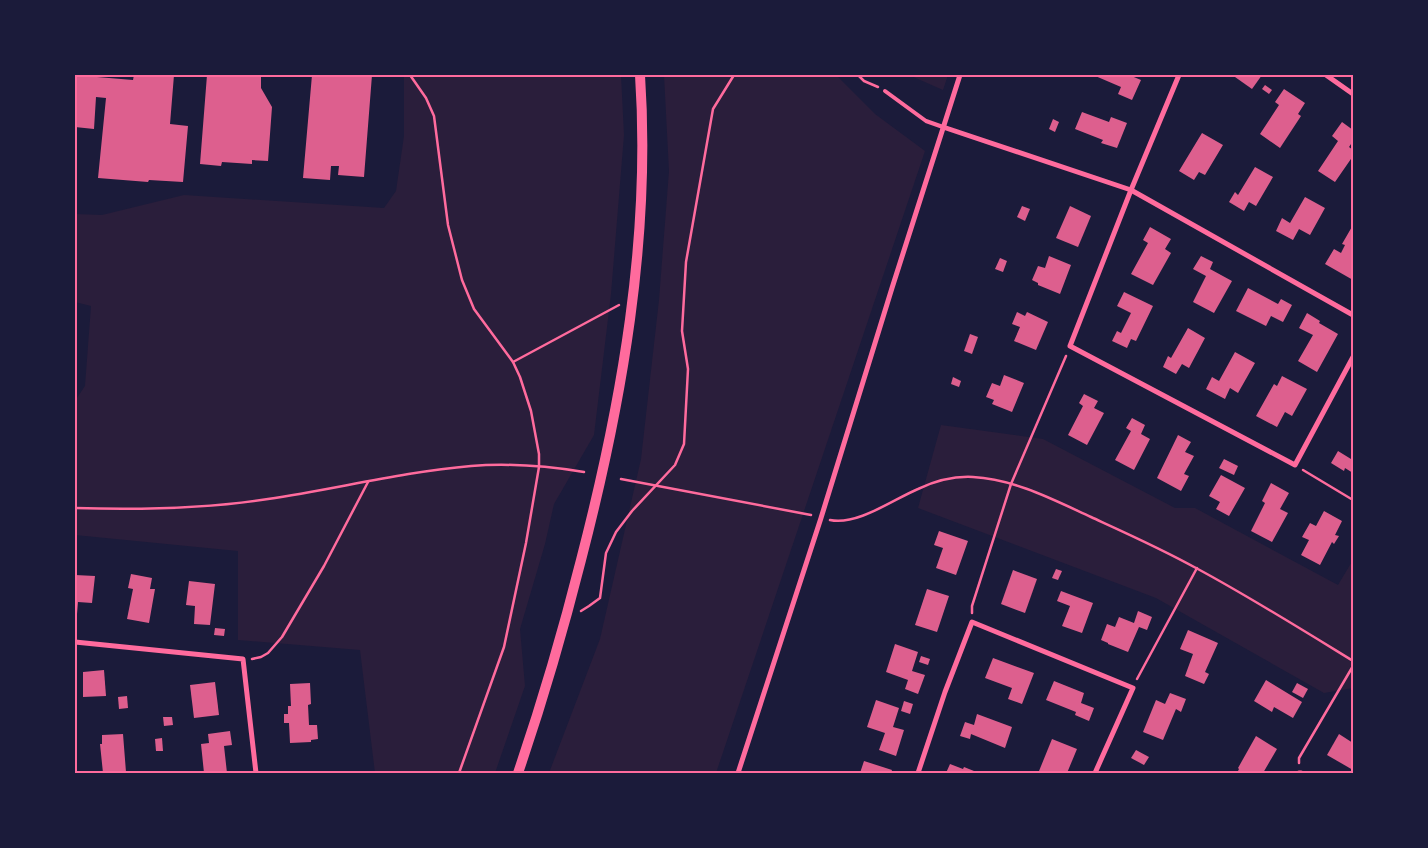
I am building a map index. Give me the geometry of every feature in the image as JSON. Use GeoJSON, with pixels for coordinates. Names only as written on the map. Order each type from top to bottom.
{"type":"FeatureCollection","features":[{"type":"Feature","properties":{"kind":"main road"},"geometry":{"type":"LineString","coordinates":[[518,773],[566,618],[605,464],[626,347],[637,265],[643,115],[640,75]]}},
{"type":"Feature","properties":{"kind":"street"},"geometry":{"type":"LineString","coordinates":[[738,773],[821,518],[960,75]]}},
{"type":"Feature","properties":{"kind":"street"},"geometry":{"type":"LineString","coordinates":[[1179,75],[1131,190],[1070,346],[1295,465],[1353,357]]}},
{"type":"Feature","properties":{"kind":"street"},"geometry":{"type":"LineString","coordinates":[[1326,75],[1353,94]]}},
{"type":"Feature","properties":{"kind":"street"},"geometry":{"type":"LineString","coordinates":[[943,127],[1131,190],[1353,315]]}},
{"type":"Feature","properties":{"kind":"street"},"geometry":{"type":"LineString","coordinates":[[918,773],[945,692],[972,622],[1133,688],[1095,773]]}},
{"type":"Feature","properties":{"kind":"street"},"geometry":{"type":"LineString","coordinates":[[75,642],[243,659],[256,773]]}},
{"type":"Feature","properties":{"kind":"lane"},"geometry":{"type":"LineString","coordinates":[[885,90],[926,121],[943,127]]}},
{"type":"Feature","properties":{"kind":"path"},"geometry":{"type":"LineString","coordinates":[[410,75],[426,98],[434,116],[448,225],[462,280],[480,319],[513,362],[531,411],[538,442],[539,467],[526,543],[504,647],[459,773]]}},
{"type":"Feature","properties":{"kind":"path"},"geometry":{"type":"LineString","coordinates":[[566,618],[600,598],[606,553],[616,532],[632,511],[675,466],[684,444],[688,369],[682,331],[686,262],[713,109],[734,75]]}},
{"type":"Feature","properties":{"kind":"path"},"geometry":{"type":"LineString","coordinates":[[858,75],[864,82],[885,90]]}},
{"type":"Feature","properties":{"kind":"path"},"geometry":{"type":"LineString","coordinates":[[513,362],[570,330],[633,299]]}},
{"type":"Feature","properties":{"kind":"path"},"geometry":{"type":"LineString","coordinates":[[972,622],[972,606],[1011,484],[1070,346]]}},
{"type":"Feature","properties":{"kind":"path"},"geometry":{"type":"LineString","coordinates":[[1295,465],[1353,500]]}},
{"type":"Feature","properties":{"kind":"path"},"geometry":{"type":"LineString","coordinates":[[75,508],[138,510],[203,507],[269,499],[471,466],[539,467],[584,472]]}},
{"type":"Feature","properties":{"kind":"path"},"geometry":{"type":"LineString","coordinates":[[621,479],[790,510],[841,522],[858,518],[918,489],[949,478],[972,477],[1011,484],[1140,539],[1197,568],[1353,661]]}},
{"type":"Feature","properties":{"kind":"path"},"geometry":{"type":"LineString","coordinates":[[243,659],[261,657],[268,653],[282,637],[324,566],[368,482]]}},
{"type":"Feature","properties":{"kind":"path"},"geometry":{"type":"LineString","coordinates":[[1133,688],[1197,568]]}},
{"type":"Feature","properties":{"kind":"path"},"geometry":{"type":"LineString","coordinates":[[1300,773],[1299,758],[1353,666]]}},
{"type":"Feature","properties":{"kind":"shaded area"},"geometry":{"type":"Polygon","coordinates":[[[404,75],[621,75],[624,135],[611,294],[594,435],[554,504],[545,544],[520,629],[525,686],[495,773],[375,773],[360,650],[238,640],[238,551],[75,535],[75,401],[85,386],[91,306],[75,302],[75,214],[102,215],[184,195],[384,208],[396,191],[404,136],[404,75]]]}},
{"type":"Feature","properties":{"kind":"shaded area"},"geometry":{"type":"Polygon","coordinates":[[[664,75],[839,75],[838,77],[875,114],[925,151],[716,773],[549,773],[600,639],[641,459],[659,300],[669,171],[664,75]]]}},
{"type":"Feature","properties":{"kind":"shaded area"},"geometry":{"type":"Polygon","coordinates":[[[909,75],[948,75],[943,90],[909,75]]]}},
{"type":"Feature","properties":{"kind":"shaded area"},"geometry":{"type":"Polygon","coordinates":[[[941,425],[1043,439],[1175,508],[1195,508],[1338,585],[1353,560],[1353,688],[1324,693],[1156,598],[918,508],[941,425]]]}},
{"type":"Feature","properties":{"kind":"building"},"geometry":{"type":"Polygon","coordinates":[[[75,75],[97,75],[97,77],[133,80],[134,75],[174,75],[170,124],[188,126],[183,182],[149,180],[148,182],[98,178],[106,98],[96,97],[94,129],[75,127],[75,75]]]}},
{"type":"Feature","properties":{"kind":"building"},"geometry":{"type":"Polygon","coordinates":[[[207,75],[261,75],[261,88],[272,107],[268,161],[252,160],[252,164],[222,162],[221,166],[200,164],[207,75]]]}},
{"type":"Feature","properties":{"kind":"building"},"geometry":{"type":"Polygon","coordinates":[[[312,75],[372,75],[364,177],[338,175],[339,166],[331,166],[330,180],[303,178],[312,75]]]}},
{"type":"Feature","properties":{"kind":"building"},"geometry":{"type":"Polygon","coordinates":[[[1093,75],[1129,75],[1141,80],[1132,100],[1118,94],[1121,87],[1093,75]]]}},
{"type":"Feature","properties":{"kind":"building"},"geometry":{"type":"Polygon","coordinates":[[[1236,75],[1262,75],[1252,89],[1235,77],[1236,75]]]}},
{"type":"Feature","properties":{"kind":"building"},"geometry":{"type":"Polygon","coordinates":[[[1265,85],[1272,90],[1269,94],[1262,89],[1265,85]]]}},
{"type":"Feature","properties":{"kind":"building"},"geometry":{"type":"Polygon","coordinates":[[[1284,89],[1305,103],[1298,114],[1301,116],[1280,148],[1260,134],[1279,105],[1275,102],[1284,89]]]}},
{"type":"Feature","properties":{"kind":"building"},"geometry":{"type":"Polygon","coordinates":[[[1082,112],[1109,122],[1111,117],[1127,123],[1117,148],[1101,143],[1103,140],[1075,129],[1082,112]]]}},
{"type":"Feature","properties":{"kind":"building"},"geometry":{"type":"Polygon","coordinates":[[[1053,119],[1059,122],[1055,132],[1049,129],[1053,119]]]}},
{"type":"Feature","properties":{"kind":"building"},"geometry":{"type":"Polygon","coordinates":[[[1342,122],[1353,130],[1353,141],[1349,147],[1353,150],[1353,156],[1335,182],[1318,171],[1338,141],[1332,136],[1342,122]]]}},
{"type":"Feature","properties":{"kind":"building"},"geometry":{"type":"Polygon","coordinates":[[[1202,133],[1223,145],[1205,175],[1199,172],[1194,180],[1179,171],[1202,133]]]}},
{"type":"Feature","properties":{"kind":"building"},"geometry":{"type":"Polygon","coordinates":[[[1255,167],[1273,177],[1256,206],[1249,202],[1244,211],[1229,202],[1235,192],[1238,195],[1255,167]]]}},
{"type":"Feature","properties":{"kind":"building"},"geometry":{"type":"Polygon","coordinates":[[[1305,197],[1325,208],[1310,235],[1299,229],[1293,240],[1276,231],[1282,218],[1290,223],[1305,197]]]}},
{"type":"Feature","properties":{"kind":"building"},"geometry":{"type":"Polygon","coordinates":[[[1022,206],[1030,209],[1025,221],[1017,217],[1022,206]]]}},
{"type":"Feature","properties":{"kind":"building"},"geometry":{"type":"Polygon","coordinates":[[[1070,206],[1091,216],[1078,247],[1056,238],[1070,206]]]}},
{"type":"Feature","properties":{"kind":"building"},"geometry":{"type":"Polygon","coordinates":[[[1353,225],[1353,280],[1325,264],[1334,249],[1341,253],[1345,245],[1342,244],[1353,225]]]}},
{"type":"Feature","properties":{"kind":"building"},"geometry":{"type":"Polygon","coordinates":[[[1150,227],[1171,239],[1165,249],[1171,253],[1153,285],[1131,274],[1148,243],[1143,240],[1150,227]]]}},
{"type":"Feature","properties":{"kind":"building"},"geometry":{"type":"Polygon","coordinates":[[[1049,256],[1071,265],[1060,294],[1038,285],[1038,283],[1032,280],[1038,266],[1045,268],[1049,256]]]}},
{"type":"Feature","properties":{"kind":"building"},"geometry":{"type":"Polygon","coordinates":[[[1201,256],[1213,262],[1210,269],[1232,281],[1214,313],[1193,302],[1206,276],[1193,269],[1201,256]]]}},
{"type":"Feature","properties":{"kind":"building"},"geometry":{"type":"Polygon","coordinates":[[[1000,258],[1007,261],[1003,272],[995,269],[1000,258]]]}},
{"type":"Feature","properties":{"kind":"building"},"geometry":{"type":"Polygon","coordinates":[[[1248,288],[1278,304],[1281,299],[1292,305],[1283,322],[1271,316],[1266,326],[1236,311],[1248,288]]]}},
{"type":"Feature","properties":{"kind":"building"},"geometry":{"type":"Polygon","coordinates":[[[1124,292],[1153,306],[1136,341],[1131,339],[1127,348],[1112,341],[1117,331],[1121,333],[1131,313],[1117,306],[1124,292]]]}},
{"type":"Feature","properties":{"kind":"building"},"geometry":{"type":"Polygon","coordinates":[[[1017,312],[1025,316],[1027,312],[1048,322],[1036,350],[1014,341],[1020,327],[1012,324],[1017,312]]]}},
{"type":"Feature","properties":{"kind":"building"},"geometry":{"type":"Polygon","coordinates":[[[1307,313],[1320,321],[1319,323],[1338,334],[1317,372],[1298,361],[1313,335],[1299,328],[1307,313]]]}},
{"type":"Feature","properties":{"kind":"building"},"geometry":{"type":"Polygon","coordinates":[[[1188,328],[1205,338],[1189,368],[1182,364],[1176,374],[1163,367],[1168,356],[1171,358],[1188,328]]]}},
{"type":"Feature","properties":{"kind":"building"},"geometry":{"type":"Polygon","coordinates":[[[970,334],[978,337],[972,354],[964,351],[970,334]]]}},
{"type":"Feature","properties":{"kind":"building"},"geometry":{"type":"Polygon","coordinates":[[[1235,352],[1255,363],[1238,393],[1230,388],[1225,399],[1206,389],[1212,377],[1219,381],[1235,352]]]}},
{"type":"Feature","properties":{"kind":"building"},"geometry":{"type":"Polygon","coordinates":[[[1004,375],[1024,383],[1012,412],[992,404],[994,400],[986,397],[992,383],[1000,386],[1004,375]]]}},
{"type":"Feature","properties":{"kind":"building"},"geometry":{"type":"Polygon","coordinates":[[[1282,376],[1307,389],[1292,416],[1285,412],[1277,427],[1256,416],[1274,384],[1277,386],[1282,376]]]}},
{"type":"Feature","properties":{"kind":"building"},"geometry":{"type":"Polygon","coordinates":[[[953,377],[961,381],[959,387],[951,384],[953,377]]]}},
{"type":"Feature","properties":{"kind":"building"},"geometry":{"type":"Polygon","coordinates":[[[1084,394],[1098,401],[1094,408],[1104,413],[1087,445],[1068,435],[1083,406],[1079,403],[1084,394]]]}},
{"type":"Feature","properties":{"kind":"building"},"geometry":{"type":"Polygon","coordinates":[[[1132,418],[1145,425],[1141,434],[1150,439],[1134,470],[1115,460],[1131,431],[1126,428],[1132,418]]]}},
{"type":"Feature","properties":{"kind":"building"},"geometry":{"type":"Polygon","coordinates":[[[1178,435],[1191,442],[1185,452],[1194,456],[1184,474],[1189,476],[1181,491],[1157,478],[1178,435]]]}},
{"type":"Feature","properties":{"kind":"building"},"geometry":{"type":"Polygon","coordinates":[[[1338,451],[1351,459],[1353,454],[1353,473],[1345,468],[1344,471],[1331,463],[1338,451]]]}},
{"type":"Feature","properties":{"kind":"building"},"geometry":{"type":"Polygon","coordinates":[[[1224,459],[1238,466],[1234,475],[1219,468],[1224,459]]]}},
{"type":"Feature","properties":{"kind":"building"},"geometry":{"type":"Polygon","coordinates":[[[1221,475],[1245,488],[1229,516],[1216,509],[1220,502],[1209,496],[1221,475]]]}},
{"type":"Feature","properties":{"kind":"building"},"geometry":{"type":"Polygon","coordinates":[[[1271,483],[1289,493],[1280,509],[1288,513],[1272,542],[1251,531],[1265,503],[1262,501],[1271,483]]]}},
{"type":"Feature","properties":{"kind":"building"},"geometry":{"type":"Polygon","coordinates":[[[1324,511],[1342,521],[1335,535],[1339,536],[1334,544],[1332,542],[1320,565],[1301,555],[1309,540],[1302,537],[1310,523],[1316,526],[1324,511]]]}},
{"type":"Feature","properties":{"kind":"building"},"geometry":{"type":"Polygon","coordinates":[[[939,531],[968,541],[956,575],[936,568],[943,548],[934,545],[939,531]]]}},
{"type":"Feature","properties":{"kind":"building"},"geometry":{"type":"Polygon","coordinates":[[[1056,569],[1062,571],[1058,580],[1052,578],[1056,569]]]}},
{"type":"Feature","properties":{"kind":"building"},"geometry":{"type":"Polygon","coordinates":[[[1013,570],[1037,579],[1025,613],[1001,604],[1013,570]]]}},
{"type":"Feature","properties":{"kind":"building"},"geometry":{"type":"Polygon","coordinates":[[[131,574],[152,578],[150,589],[155,589],[149,623],[127,619],[133,589],[128,588],[131,574]]]}},
{"type":"Feature","properties":{"kind":"building"},"geometry":{"type":"Polygon","coordinates":[[[75,575],[95,576],[92,603],[78,602],[77,614],[75,614],[75,575]]]}},
{"type":"Feature","properties":{"kind":"building"},"geometry":{"type":"Polygon","coordinates":[[[189,581],[215,584],[210,625],[194,624],[195,606],[186,605],[189,581]]]}},
{"type":"Feature","properties":{"kind":"building"},"geometry":{"type":"Polygon","coordinates":[[[927,589],[949,596],[937,632],[915,625],[927,589]]]}},
{"type":"Feature","properties":{"kind":"building"},"geometry":{"type":"Polygon","coordinates":[[[1061,591],[1093,603],[1082,633],[1062,626],[1070,606],[1057,601],[1061,591]]]}},
{"type":"Feature","properties":{"kind":"building"},"geometry":{"type":"Polygon","coordinates":[[[1138,611],[1152,617],[1147,630],[1139,627],[1128,652],[1101,640],[1107,624],[1115,627],[1119,617],[1134,623],[1138,611]]]}},
{"type":"Feature","properties":{"kind":"building"},"geometry":{"type":"Polygon","coordinates":[[[215,628],[225,629],[224,636],[214,635],[215,628]]]}},
{"type":"Feature","properties":{"kind":"building"},"geometry":{"type":"Polygon","coordinates":[[[1188,630],[1218,643],[1205,672],[1209,674],[1204,684],[1185,676],[1193,654],[1180,649],[1188,630]]]}},
{"type":"Feature","properties":{"kind":"building"},"geometry":{"type":"Polygon","coordinates":[[[895,644],[918,652],[912,671],[925,675],[918,694],[905,689],[908,680],[886,672],[895,644]]]}},
{"type":"Feature","properties":{"kind":"building"},"geometry":{"type":"Polygon","coordinates":[[[921,656],[930,659],[928,665],[919,662],[921,656]]]}},
{"type":"Feature","properties":{"kind":"building"},"geometry":{"type":"Polygon","coordinates":[[[993,658],[1034,673],[1022,704],[1008,699],[1012,688],[985,678],[993,658]]]}},
{"type":"Feature","properties":{"kind":"building"},"geometry":{"type":"Polygon","coordinates":[[[104,670],[106,696],[83,697],[83,672],[104,670]]]}},
{"type":"Feature","properties":{"kind":"building"},"geometry":{"type":"Polygon","coordinates":[[[1266,680],[1302,702],[1293,718],[1274,707],[1272,712],[1254,701],[1266,680]]]}},
{"type":"Feature","properties":{"kind":"building"},"geometry":{"type":"Polygon","coordinates":[[[1054,681],[1084,693],[1081,703],[1094,708],[1089,721],[1075,715],[1076,712],[1046,700],[1054,681]]]}},
{"type":"Feature","properties":{"kind":"building"},"geometry":{"type":"Polygon","coordinates":[[[215,682],[219,715],[194,718],[190,685],[215,682]]]}},
{"type":"Feature","properties":{"kind":"building"},"geometry":{"type":"Polygon","coordinates":[[[310,683],[309,725],[317,725],[318,739],[311,740],[311,742],[290,743],[289,723],[284,723],[284,714],[288,714],[288,706],[291,706],[290,684],[310,683]]]}},
{"type":"Feature","properties":{"kind":"building"},"geometry":{"type":"Polygon","coordinates":[[[1297,683],[1308,689],[1303,698],[1292,692],[1297,683]]]}},
{"type":"Feature","properties":{"kind":"building"},"geometry":{"type":"Polygon","coordinates":[[[1170,693],[1186,699],[1181,712],[1176,709],[1163,740],[1143,732],[1156,700],[1165,704],[1170,693]]]}},
{"type":"Feature","properties":{"kind":"building"},"geometry":{"type":"Polygon","coordinates":[[[127,696],[128,708],[119,709],[118,697],[127,696]]]}},
{"type":"Feature","properties":{"kind":"building"},"geometry":{"type":"Polygon","coordinates":[[[876,700],[899,708],[893,727],[904,730],[896,756],[879,750],[885,733],[867,727],[876,700]]]}},
{"type":"Feature","properties":{"kind":"building"},"geometry":{"type":"Polygon","coordinates":[[[904,701],[913,704],[910,714],[901,711],[904,701]]]}},
{"type":"Feature","properties":{"kind":"building"},"geometry":{"type":"Polygon","coordinates":[[[977,714],[1012,727],[1005,748],[971,734],[970,739],[960,736],[965,722],[974,725],[977,714]]]}},
{"type":"Feature","properties":{"kind":"building"},"geometry":{"type":"Polygon","coordinates":[[[163,717],[172,717],[173,725],[164,726],[163,717]]]}},
{"type":"Feature","properties":{"kind":"building"},"geometry":{"type":"Polygon","coordinates":[[[230,731],[232,745],[224,746],[227,773],[204,773],[201,744],[209,743],[208,734],[230,731]]]}},
{"type":"Feature","properties":{"kind":"building"},"geometry":{"type":"Polygon","coordinates":[[[123,734],[126,772],[103,773],[100,744],[102,744],[102,735],[123,734]]]}},
{"type":"Feature","properties":{"kind":"building"},"geometry":{"type":"Polygon","coordinates":[[[1339,734],[1353,743],[1353,770],[1327,755],[1339,734]]]}},
{"type":"Feature","properties":{"kind":"building"},"geometry":{"type":"Polygon","coordinates":[[[1256,736],[1277,749],[1263,773],[1237,773],[1238,768],[1256,736]]]}},
{"type":"Feature","properties":{"kind":"building"},"geometry":{"type":"Polygon","coordinates":[[[162,738],[163,751],[156,751],[155,739],[162,738]]]}},
{"type":"Feature","properties":{"kind":"building"},"geometry":{"type":"Polygon","coordinates":[[[1052,739],[1077,749],[1067,773],[1043,773],[1039,771],[1052,739]]]}},
{"type":"Feature","properties":{"kind":"building"},"geometry":{"type":"Polygon","coordinates":[[[1136,750],[1149,757],[1144,765],[1131,758],[1136,750]]]}},
{"type":"Feature","properties":{"kind":"building"},"geometry":{"type":"Polygon","coordinates":[[[864,761],[892,770],[891,773],[860,773],[864,761]]]}},
{"type":"Feature","properties":{"kind":"building"},"geometry":{"type":"Polygon","coordinates":[[[950,764],[963,769],[964,767],[979,773],[946,773],[950,764]]]}}]}
